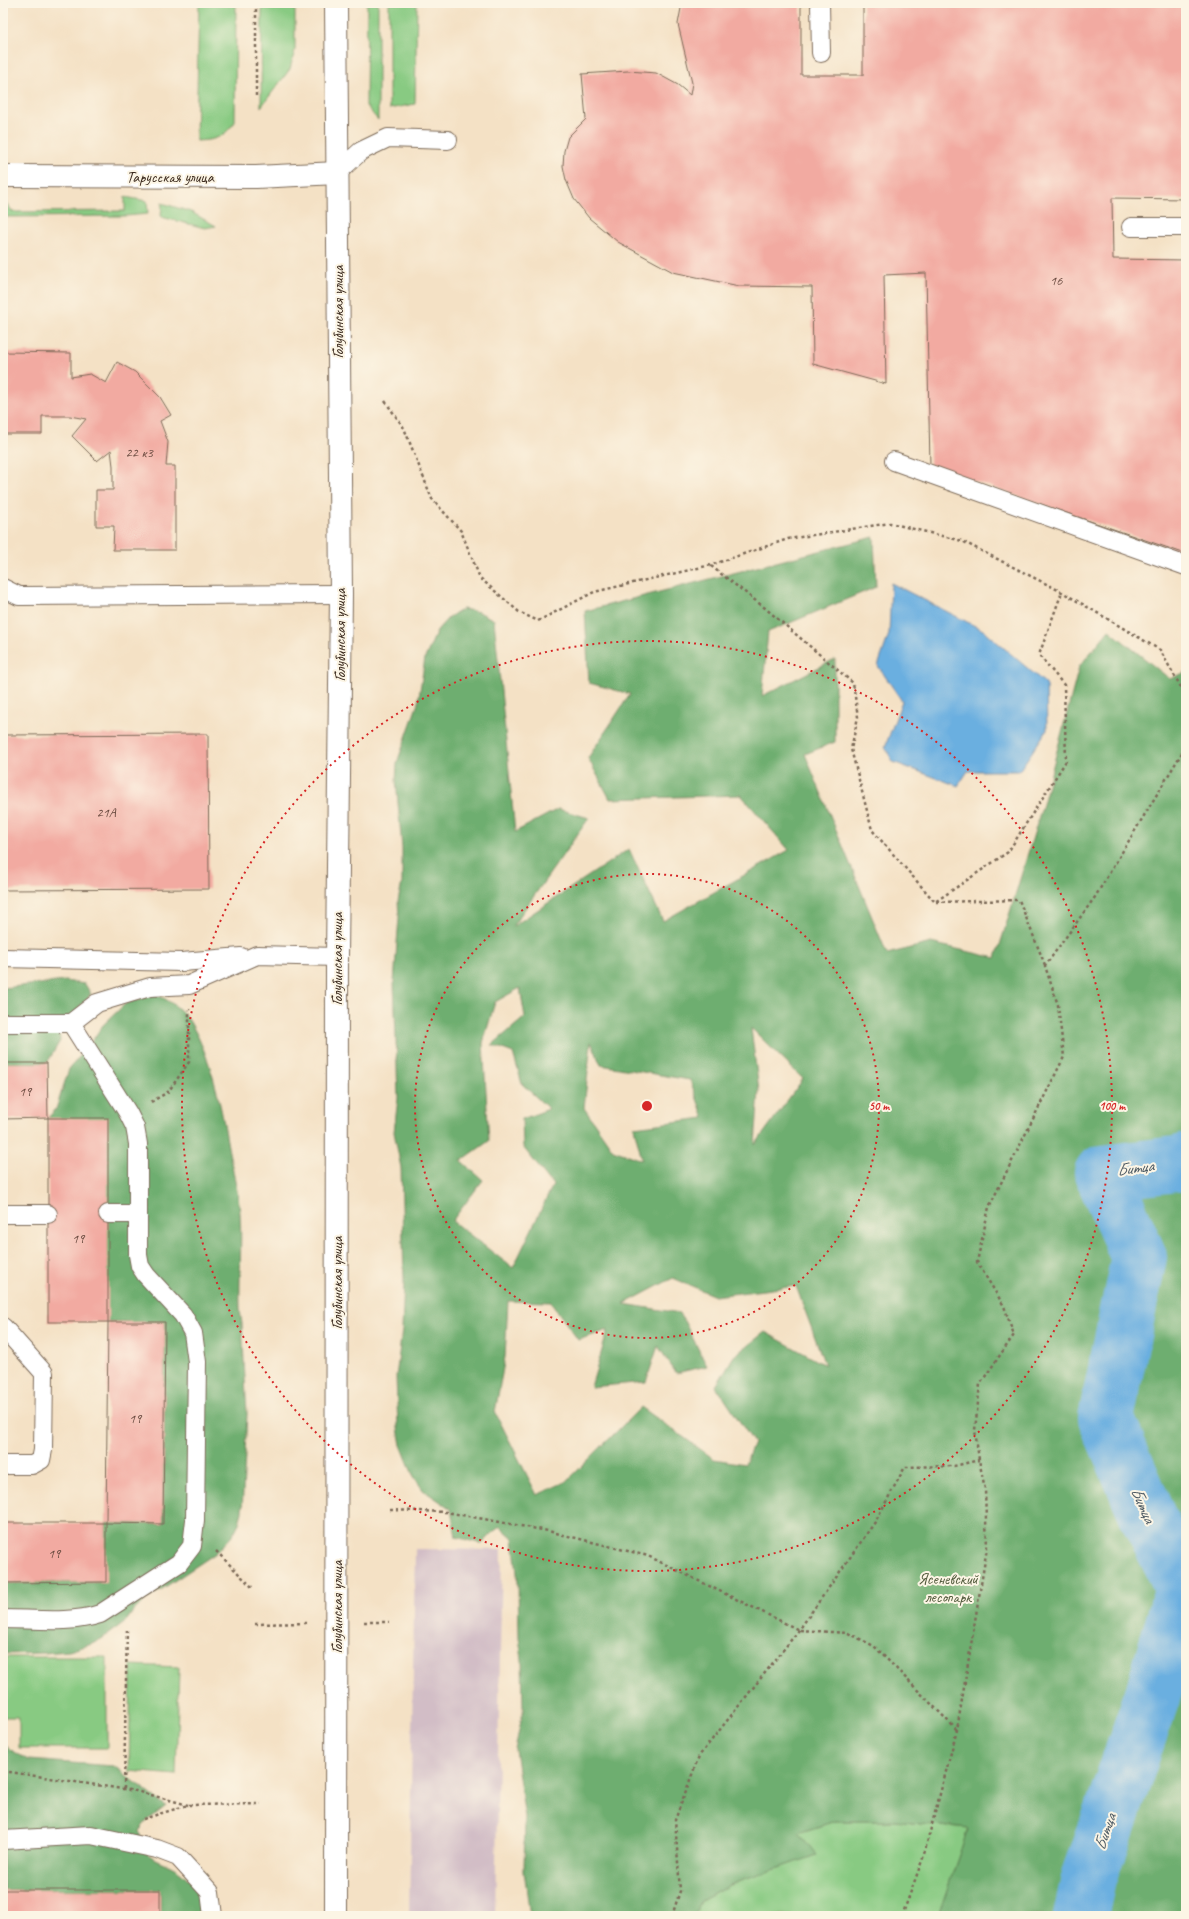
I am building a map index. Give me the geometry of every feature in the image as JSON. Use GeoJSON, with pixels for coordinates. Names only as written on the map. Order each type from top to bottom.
{"type":"FeatureCollection","features":[{"type":"Feature","properties":{"kind":"street","name":"Голубинская улица"},"geometry":{"type":"LineString","coordinates":[[336,3],[341,594],[337,957],[336,1916]]}},
{"type":"Feature","properties":{"kind":"street","name":"Тарусская улица"},"geometry":{"type":"LineString","coordinates":[[3,176],[256,177],[337,173]]}},
{"type":"Feature","properties":{"kind":"lane"},"geometry":{"type":"LineString","coordinates":[[820,3],[821,53]]}},
{"type":"Feature","properties":{"kind":"lane"},"geometry":{"type":"LineString","coordinates":[[337,173],[361,151],[388,138],[448,140]]}},
{"type":"Feature","properties":{"kind":"lane"},"geometry":{"type":"LineString","coordinates":[[1131,227],[1186,226]]}},
{"type":"Feature","properties":{"kind":"lane"},"geometry":{"type":"LineString","coordinates":[[894,461],[1186,566]]}},
{"type":"Feature","properties":{"kind":"lane"},"geometry":{"type":"LineString","coordinates":[[3,588],[19,596],[341,594]]}},
{"type":"Feature","properties":{"kind":"lane"},"geometry":{"type":"LineString","coordinates":[[3,1024],[71,1023],[97,1003],[150,987],[189,985],[257,955]]}},
{"type":"Feature","properties":{"kind":"lane"},"geometry":{"type":"LineString","coordinates":[[3,958],[182,962],[257,955],[337,957]]}},
{"type":"Feature","properties":{"kind":"lane"},"geometry":{"type":"LineString","coordinates":[[3,1619],[87,1618],[100,1614],[179,1563],[192,1546],[195,1520],[197,1362],[193,1333],[183,1315],[140,1266],[138,1144],[135,1127],[128,1113],[71,1023]]}},
{"type":"Feature","properties":{"kind":"lane"},"geometry":{"type":"LineString","coordinates":[[3,1214],[48,1214]]}},
{"type":"Feature","properties":{"kind":"lane"},"geometry":{"type":"LineString","coordinates":[[108,1214],[138,1214]]}},
{"type":"Feature","properties":{"kind":"lane"},"geometry":{"type":"LineString","coordinates":[[3,1327],[44,1373],[43,1450],[41,1460],[32,1465],[3,1465]]}},
{"type":"Feature","properties":{"kind":"lane"},"geometry":{"type":"LineString","coordinates":[[3,1840],[91,1835],[157,1849],[178,1857],[210,1892],[214,1916]]}},
{"type":"Feature","properties":{"kind":"path"},"geometry":{"type":"LineString","coordinates":[[256,3],[256,99]]}},
{"type":"Feature","properties":{"kind":"path"},"geometry":{"type":"LineString","coordinates":[[385,401],[404,428],[432,499],[461,531],[480,578],[519,612],[538,621],[594,592],[711,566],[788,539],[890,523],[962,540],[1062,592],[1160,650],[1186,696]]}},
{"type":"Feature","properties":{"kind":"path"},"geometry":{"type":"LineString","coordinates":[[711,566],[765,608],[853,683],[858,717],[851,749],[872,830],[936,902],[1019,900],[1045,966],[1058,1005],[1064,1057],[989,1207],[977,1262],[1004,1306],[1014,1335],[980,1384],[976,1430],[979,1460],[986,1489],[987,1548],[956,1730],[923,1858],[902,1916]]}},
{"type":"Feature","properties":{"kind":"path"},"geometry":{"type":"LineString","coordinates":[[936,902],[1008,852],[1066,761],[1064,685],[1039,655],[1062,592]]}},
{"type":"Feature","properties":{"kind":"path"},"geometry":{"type":"LineString","coordinates":[[1045,966],[1095,897],[1186,746]]}},
{"type":"Feature","properties":{"kind":"path"},"geometry":{"type":"LineString","coordinates":[[128,1113],[168,1092],[189,1062],[189,985]]}},
{"type":"Feature","properties":{"kind":"path"},"geometry":{"type":"LineString","coordinates":[[672,1916],[680,1891],[675,1820],[699,1756],[800,1630],[875,1522],[905,1467],[954,1466],[979,1460]]}},
{"type":"Feature","properties":{"kind":"path"},"geometry":{"type":"LineString","coordinates":[[390,1510],[446,1512],[548,1531],[648,1556],[800,1630],[848,1633],[874,1646],[956,1730]]}},
{"type":"Feature","properties":{"kind":"path"},"geometry":{"type":"LineString","coordinates":[[124,1789],[128,1596]]}},
{"type":"Feature","properties":{"kind":"path"},"geometry":{"type":"LineString","coordinates":[[3,1771],[124,1789],[188,1805],[261,1804]]}},
{"type":"Feature","properties":{"kind":"path"},"geometry":{"type":"LineString","coordinates":[[136,1821],[188,1805]]}},
{"type":"Feature","properties":{"kind":"shaded area"},"geometry":{"type":"Polygon","coordinates":[[[415,1549],[502,1550],[495,1916],[409,1916],[415,1549]]]}},
{"type":"Feature","properties":{"kind":"green space"},"geometry":{"type":"Polygon","coordinates":[[[199,3],[236,3],[235,122],[223,135],[214,139],[196,141],[199,3]]]}},
{"type":"Feature","properties":{"kind":"green space"},"geometry":{"type":"Polygon","coordinates":[[[262,3],[295,3],[295,50],[290,69],[261,107],[262,3]]]}},
{"type":"Feature","properties":{"kind":"green space"},"geometry":{"type":"Polygon","coordinates":[[[367,3],[378,3],[378,120],[366,106],[367,3]]]}},
{"type":"Feature","properties":{"kind":"green space"},"geometry":{"type":"Polygon","coordinates":[[[389,3],[417,3],[415,104],[389,109],[389,3]]]}},
{"type":"Feature","properties":{"kind":"green space"},"geometry":{"type":"Polygon","coordinates":[[[125,197],[147,201],[148,214],[126,216],[3,217],[3,199],[13,212],[125,211],[125,197]]]}},
{"type":"Feature","properties":{"kind":"green space"},"geometry":{"type":"Polygon","coordinates":[[[162,203],[191,212],[216,226],[205,228],[161,217],[162,203]]]}},
{"type":"Feature","properties":{"kind":"green space","name":"Ясеневский лесопарк"},"geometry":{"type":"Polygon","coordinates":[[[874,537],[876,587],[768,632],[762,696],[835,659],[835,742],[805,754],[887,954],[931,943],[996,958],[1043,804],[1079,667],[1109,630],[1170,679],[1186,672],[1186,1916],[938,1916],[968,1829],[895,1821],[835,1821],[798,1833],[816,1855],[730,1885],[701,1901],[694,1916],[530,1916],[524,1871],[525,1818],[515,1750],[523,1710],[518,1582],[513,1538],[500,1526],[482,1544],[456,1537],[451,1509],[423,1490],[413,1475],[401,1445],[398,1428],[396,1377],[402,1330],[404,1280],[401,1168],[394,1132],[398,1098],[394,982],[399,917],[398,901],[402,883],[402,848],[396,780],[397,763],[418,703],[425,658],[438,629],[449,617],[463,609],[479,612],[494,620],[515,832],[558,809],[589,818],[512,927],[629,849],[663,921],[789,850],[741,795],[610,799],[588,758],[630,694],[589,683],[585,611],[874,537]],[[520,988],[495,1002],[483,1043],[489,1141],[461,1161],[483,1180],[452,1221],[513,1268],[553,1185],[523,1147],[522,1119],[549,1109],[522,1084],[513,1053],[492,1045],[525,1017],[520,988]],[[751,1028],[759,1091],[755,1145],[803,1079],[751,1028]],[[591,1042],[584,1108],[613,1150],[642,1160],[634,1127],[704,1118],[690,1080],[601,1065],[591,1042]],[[673,1278],[624,1304],[680,1313],[707,1366],[676,1373],[658,1346],[646,1382],[591,1387],[608,1330],[578,1340],[551,1302],[508,1301],[505,1357],[495,1412],[537,1495],[567,1481],[641,1407],[714,1459],[745,1464],[754,1443],[716,1386],[734,1356],[765,1332],[825,1365],[796,1286],[715,1296],[673,1278]]]}},
{"type":"Feature","properties":{"kind":"green space"},"geometry":{"type":"Polygon","coordinates":[[[65,981],[85,984],[91,994],[59,1030],[60,1041],[47,1063],[3,1063],[3,988],[65,981]]]}},
{"type":"Feature","properties":{"kind":"green space"},"geometry":{"type":"Polygon","coordinates":[[[155,994],[170,1002],[183,1013],[190,1022],[203,1049],[214,1080],[222,1111],[238,1195],[241,1225],[240,1310],[247,1414],[242,1512],[239,1523],[233,1535],[216,1553],[153,1595],[134,1610],[127,1620],[103,1638],[92,1644],[69,1651],[3,1654],[3,1583],[105,1582],[106,1523],[163,1524],[165,1322],[108,1322],[48,1118],[56,1109],[69,1069],[91,1043],[102,1026],[125,1004],[155,994]]]}},
{"type":"Feature","properties":{"kind":"green space"},"geometry":{"type":"Polygon","coordinates":[[[3,1657],[107,1657],[107,1748],[19,1748],[19,1717],[3,1717],[3,1657]]]}},
{"type":"Feature","properties":{"kind":"green space"},"geometry":{"type":"Polygon","coordinates":[[[131,1665],[179,1667],[176,1775],[129,1771],[131,1665]]]}},
{"type":"Feature","properties":{"kind":"green space"},"geometry":{"type":"Polygon","coordinates":[[[3,1745],[28,1760],[114,1766],[166,1806],[146,1822],[139,1831],[145,1850],[155,1859],[175,1868],[188,1878],[199,1894],[210,1916],[160,1916],[160,1890],[3,1890],[3,1745]]]}},
{"type":"Feature","properties":{"kind":"green space"},"geometry":{"type":"Polygon","coordinates":[[[835,1821],[895,1821],[968,1829],[938,1916],[694,1916],[701,1901],[730,1885],[815,1855],[798,1833],[835,1821]]]}},
{"type":"Feature","properties":{"kind":"water"},"geometry":{"type":"Polygon","coordinates":[[[891,583],[983,630],[1046,684],[1047,730],[1019,771],[968,771],[958,786],[893,762],[885,747],[902,701],[878,666],[889,634],[891,583]]]}},
{"type":"Feature","properties":{"kind":"building"},"geometry":{"type":"Polygon","coordinates":[[[682,3],[801,3],[801,75],[863,75],[863,3],[1186,3],[1186,199],[1112,198],[1113,259],[1186,260],[1186,554],[930,466],[926,273],[884,275],[886,384],[813,364],[812,287],[739,286],[673,272],[618,242],[589,218],[574,199],[566,180],[563,166],[564,151],[568,137],[586,119],[582,74],[628,71],[656,73],[678,85],[690,95],[692,83],[678,24],[682,3]]]}},
{"type":"Feature","properties":{"kind":"building"},"geometry":{"type":"Polygon","coordinates":[[[3,352],[71,353],[71,377],[90,374],[106,383],[117,362],[135,372],[160,397],[171,415],[160,421],[168,442],[166,466],[175,466],[175,550],[113,550],[114,526],[96,526],[96,490],[113,490],[113,466],[111,450],[97,461],[72,436],[86,419],[70,416],[42,416],[42,434],[5,434],[5,416],[3,416],[3,352]]]}},
{"type":"Feature","properties":{"kind":"building"},"geometry":{"type":"Polygon","coordinates":[[[208,734],[209,889],[3,890],[3,735],[208,734]]]}},
{"type":"Feature","properties":{"kind":"building"},"geometry":{"type":"Polygon","coordinates":[[[3,1063],[47,1063],[48,1118],[3,1119],[3,1063]]]}},
{"type":"Feature","properties":{"kind":"building"},"geometry":{"type":"Polygon","coordinates":[[[48,1118],[108,1118],[108,1322],[48,1322],[48,1118]]]}},
{"type":"Feature","properties":{"kind":"building"},"geometry":{"type":"Polygon","coordinates":[[[108,1322],[165,1322],[163,1524],[106,1523],[108,1322]]]}},
{"type":"Feature","properties":{"kind":"building"},"geometry":{"type":"Polygon","coordinates":[[[3,1523],[106,1523],[106,1582],[3,1583],[3,1523]]]}},
{"type":"Feature","properties":{"kind":"building"},"geometry":{"type":"Polygon","coordinates":[[[3,1890],[160,1890],[160,1916],[3,1916],[3,1890]]]}},
{"type":"Feature","properties":{"kind":"waterway","name":"Битца"},"geometry":{"type":"LineString","coordinates":[[1081,1916],[1089,1879],[1154,1691],[1183,1587],[1148,1517],[1106,1418],[1139,1257],[1102,1173],[1184,1163],[1186,1161]]}}]}
